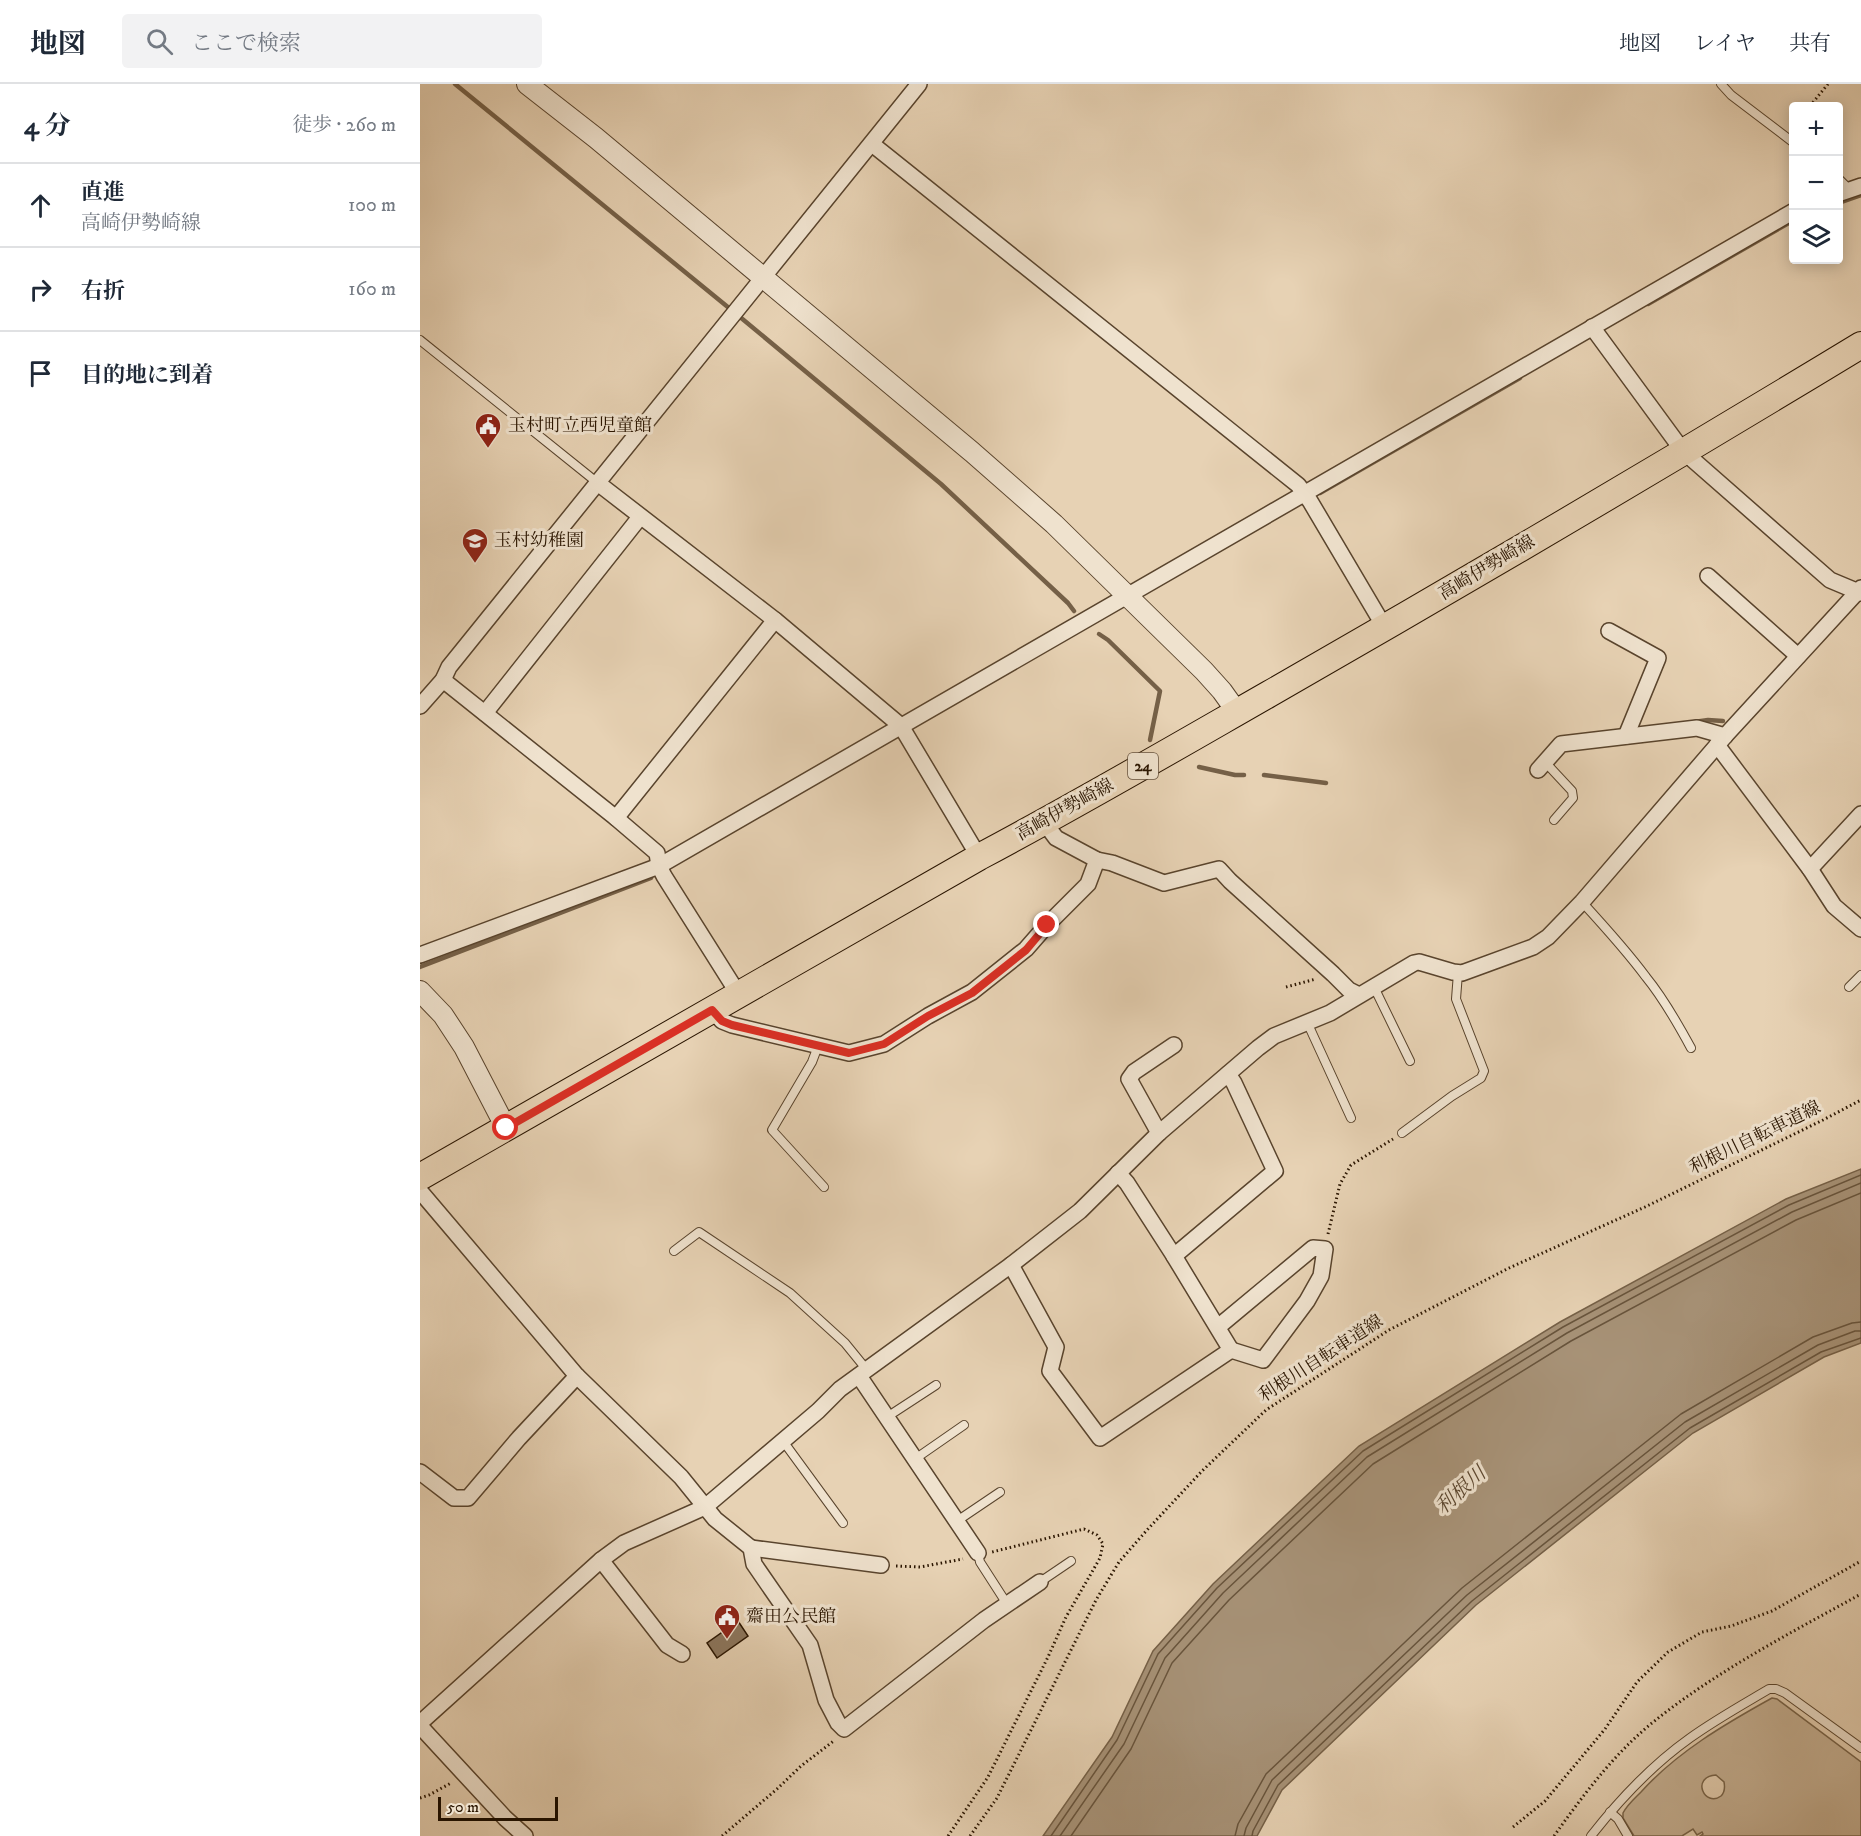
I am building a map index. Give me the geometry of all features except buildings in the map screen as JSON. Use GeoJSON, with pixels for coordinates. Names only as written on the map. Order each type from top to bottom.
{"type":"FeatureCollection","features":[{"type":"Feature","properties":{"kind":"main road","name":"高崎伊勢崎線"},"geometry":{"type":"LineString","coordinates":[[420,1177],[1385,628],[1685,452],[1861,345]]}},
{"type":"Feature","properties":{"kind":"street"},"geometry":{"type":"LineString","coordinates":[[527,84],[596,138],[1054,524],[1204,671],[1237,712]]}},
{"type":"Feature","properties":{"kind":"street"},"geometry":{"type":"LineString","coordinates":[[420,706],[917,85]]}},
{"type":"Feature","properties":{"kind":"street"},"geometry":{"type":"LineString","coordinates":[[872,144],[1298,485],[1385,628]]}},
{"type":"Feature","properties":{"kind":"street"},"geometry":{"type":"LineString","coordinates":[[420,955],[659,866],[1789,215]]}},
{"type":"Feature","properties":{"kind":"street"},"geometry":{"type":"LineString","coordinates":[[525,1836],[505,1818],[420,1725],[601,1560],[624,1543],[705,1507],[818,1412],[840,1389],[1011,1265],[1080,1211],[1159,1132],[1274,1036],[1330,1013],[1414,963],[1419,962],[1458,973],[1541,943],[1582,902],[1721,740],[1860,591],[1830,580],[1685,452],[1592,327]]}},
{"type":"Feature","properties":{"kind":"street"},"geometry":{"type":"LineString","coordinates":[[599,484],[775,620],[901,726],[979,857]]}},
{"type":"Feature","properties":{"kind":"street"},"geometry":{"type":"LineString","coordinates":[[485,713],[640,517]]}},
{"type":"Feature","properties":{"kind":"street"},"geometry":{"type":"LineString","coordinates":[[1708,576],[1798,656]]}},
{"type":"Feature","properties":{"kind":"street"},"geometry":{"type":"LineString","coordinates":[[616,818],[775,620]]}},
{"type":"Feature","properties":{"kind":"street"},"geometry":{"type":"LineString","coordinates":[[1609,631],[1658,658],[1626,736]]}},
{"type":"Feature","properties":{"kind":"street"},"geometry":{"type":"LineString","coordinates":[[443,680],[657,853],[659,866],[664,876],[739,995]]}},
{"type":"Feature","properties":{"kind":"street"},"geometry":{"type":"LineString","coordinates":[[1541,766],[1562,744],[1697,728],[1721,740],[1834,906],[1861,929]]}},
{"type":"Feature","properties":{"kind":"street"},"geometry":{"type":"LineString","coordinates":[[1810,869],[1861,814]]}},
{"type":"Feature","properties":{"kind":"street"},"geometry":{"type":"LineString","coordinates":[[1044,822],[1056,838],[1096,860],[1112,863],[1164,883],[1219,869],[1349,990],[1359,995]]}},
{"type":"Feature","properties":{"kind":"street"},"geometry":{"type":"LineString","coordinates":[[712,1010],[722,1021],[732,1025],[849,1053],[884,1044],[928,1016],[972,993],[1026,950],[1047,925],[1088,884],[1096,860]]}},
{"type":"Feature","properties":{"kind":"street"},"geometry":{"type":"LineString","coordinates":[[420,991],[443,1015],[464,1047],[506,1128]]}},
{"type":"Feature","properties":{"kind":"street"},"geometry":{"type":"LineString","coordinates":[[1159,1132],[1129,1079],[1134,1072],[1174,1045]]}},
{"type":"Feature","properties":{"kind":"street"},"geometry":{"type":"LineString","coordinates":[[1174,1256],[1275,1171],[1228,1074]]}},
{"type":"Feature","properties":{"kind":"street"},"geometry":{"type":"LineString","coordinates":[[1118,1173],[1127,1183],[1232,1350],[1263,1360],[1307,1301],[1321,1276],[1325,1249],[1313,1248],[1218,1327]]}},
{"type":"Feature","properties":{"kind":"street"},"geometry":{"type":"LineString","coordinates":[[420,1191],[577,1376],[681,1477],[715,1519],[751,1548],[881,1565]]}},
{"type":"Feature","properties":{"kind":"street"},"geometry":{"type":"LineString","coordinates":[[1011,1265],[1056,1347],[1050,1371],[1100,1438],[1232,1350]]}},
{"type":"Feature","properties":{"kind":"street"},"geometry":{"type":"LineString","coordinates":[[863,1373],[887,1417],[978,1553]]}},
{"type":"Feature","properties":{"kind":"street"},"geometry":{"type":"LineString","coordinates":[[420,1472],[454,1498],[468,1498],[519,1438],[577,1376]]}},
{"type":"Feature","properties":{"kind":"street"},"geometry":{"type":"LineString","coordinates":[[751,1548],[754,1564],[810,1645],[826,1700],[838,1724],[844,1729],[1007,1604],[1040,1582]]}},
{"type":"Feature","properties":{"kind":"street"},"geometry":{"type":"LineString","coordinates":[[601,1560],[668,1645],[682,1654]]}},
{"type":"Feature","properties":{"kind":"lane"},"geometry":{"type":"LineString","coordinates":[[1721,84],[1789,139]]}},
{"type":"Feature","properties":{"kind":"lane"},"geometry":{"type":"LineString","coordinates":[[420,340],[599,484]]}},
{"type":"Feature","properties":{"kind":"lane"},"geometry":{"type":"LineString","coordinates":[[1541,766],[1572,791],[1573,798],[1554,820]]}},
{"type":"Feature","properties":{"kind":"lane"},"geometry":{"type":"LineString","coordinates":[[1582,902],[1624,948],[1648,979],[1691,1048]]}},
{"type":"Feature","properties":{"kind":"lane"},"geometry":{"type":"LineString","coordinates":[[1402,1133],[1452,1096],[1482,1078],[1484,1074],[1456,999],[1458,973]]}},
{"type":"Feature","properties":{"kind":"lane"},"geometry":{"type":"LineString","coordinates":[[1849,987],[1861,975]]}},
{"type":"Feature","properties":{"kind":"lane"},"geometry":{"type":"LineString","coordinates":[[1373,986],[1410,1061]]}},
{"type":"Feature","properties":{"kind":"lane"},"geometry":{"type":"LineString","coordinates":[[1307,1022],[1351,1118]]}},
{"type":"Feature","properties":{"kind":"lane"},"geometry":{"type":"LineString","coordinates":[[818,1046],[812,1062],[772,1130],[824,1187]]}},
{"type":"Feature","properties":{"kind":"lane"},"geometry":{"type":"LineString","coordinates":[[674,1251],[699,1232],[790,1293],[845,1343],[863,1373]]}},
{"type":"Feature","properties":{"kind":"lane"},"geometry":{"type":"LineString","coordinates":[[887,1417],[936,1385]]}},
{"type":"Feature","properties":{"kind":"lane"},"geometry":{"type":"LineString","coordinates":[[915,1459],[964,1425]]}},
{"type":"Feature","properties":{"kind":"lane"},"geometry":{"type":"LineString","coordinates":[[783,1441],[843,1523]]}},
{"type":"Feature","properties":{"kind":"lane"},"geometry":{"type":"LineString","coordinates":[[957,1521],[1000,1492]]}},
{"type":"Feature","properties":{"kind":"lane"},"geometry":{"type":"LineString","coordinates":[[978,1553],[980,1562],[1007,1604]]}},
{"type":"Feature","properties":{"kind":"lane"},"geometry":{"type":"LineString","coordinates":[[1040,1582],[1071,1561]]}},
{"type":"Feature","properties":{"kind":"lane"},"geometry":{"type":"LineString","coordinates":[[1591,1836],[1647,1773],[1688,1739],[1769,1689],[1785,1693],[1861,1748]]}},
{"type":"Feature","properties":{"kind":"lane"},"geometry":{"type":"LineString","coordinates":[[1610,1812],[1628,1836]]}},
{"type":"Feature","properties":{"kind":"path"},"geometry":{"type":"LineString","coordinates":[[1813,102],[1828,84]]}},
{"type":"Feature","properties":{"kind":"path"},"geometry":{"type":"LineString","coordinates":[[1286,987],[1333,974]]}},
{"type":"Feature","properties":{"kind":"path","name":"利根川自転車道線"},"geometry":{"type":"LineString","coordinates":[[970,1836],[997,1798],[1096,1600],[1119,1562],[1202,1471],[1266,1410],[1389,1330],[1509,1268],[1645,1207],[1861,1100]]}},
{"type":"Feature","properties":{"kind":"path"},"geometry":{"type":"LineString","coordinates":[[1325,1249],[1340,1184],[1351,1165],[1402,1133]]}},
{"type":"Feature","properties":{"kind":"path"},"geometry":{"type":"LineString","coordinates":[[881,1565],[920,1567],[970,1558],[978,1553],[988,1553],[1084,1529],[1097,1535],[1103,1544],[1100,1558],[1066,1617],[988,1777],[948,1836]]}},
{"type":"Feature","properties":{"kind":"path"},"geometry":{"type":"LineString","coordinates":[[1513,1827],[1545,1801],[1605,1730],[1637,1682],[1668,1652],[1702,1632],[1731,1626],[1772,1611],[1861,1562]]}},
{"type":"Feature","properties":{"kind":"path"},"geometry":{"type":"LineString","coordinates":[[1554,1836],[1617,1756],[1656,1720],[1778,1639],[1861,1594]]}},
{"type":"Feature","properties":{"kind":"path"},"geometry":{"type":"LineString","coordinates":[[722,1836],[801,1766],[840,1737],[844,1729]]}},
{"type":"Feature","properties":{"kind":"path"},"geometry":{"type":"LineString","coordinates":[[420,1798],[466,1775]]}},
{"type":"Feature","properties":{"kind":"shaded area"},"geometry":{"type":"Polygon","coordinates":[[[1772,1698],[1777,1699],[1861,1762],[1861,1836],[1700,1836],[1702,1832],[1697,1835],[1693,1829],[1682,1836],[1634,1836],[1623,1818],[1623,1813],[1655,1778],[1670,1764],[1719,1729],[1772,1698]],[[1716,1775],[1708,1777],[1702,1786],[1703,1791],[1710,1798],[1715,1799],[1723,1793],[1724,1782],[1716,1775]]]}},
{"type":"Feature","properties":{"kind":"water","name":"利根川"},"geometry":{"type":"Polygon","coordinates":[[[1861,1169],[1861,1343],[1824,1357],[1693,1433],[1476,1605],[1282,1790],[1257,1836],[1043,1836],[1112,1737],[1153,1651],[1213,1584],[1359,1446],[1560,1322],[1786,1199],[1861,1169]]]}},
{"type":"Feature","properties":{"kind":"waterway"},"geometry":{"type":"LineString","coordinates":[[455,84],[729,308]]}},
{"type":"Feature","properties":{"kind":"waterway"},"geometry":{"type":"LineString","coordinates":[[1843,201],[1861,195]]}},
{"type":"Feature","properties":{"kind":"waterway"},"geometry":{"type":"LineString","coordinates":[[1648,304],[1789,223]]}},
{"type":"Feature","properties":{"kind":"waterway"},"geometry":{"type":"LineString","coordinates":[[740,317],[941,484],[1074,611]]}},
{"type":"Feature","properties":{"kind":"waterway"},"geometry":{"type":"LineString","coordinates":[[1320,493],[1520,378]]}},
{"type":"Feature","properties":{"kind":"waterway"},"geometry":{"type":"LineString","coordinates":[[1099,634],[1160,691],[1150,740]]}},
{"type":"Feature","properties":{"kind":"waterway"},"geometry":{"type":"LineString","coordinates":[[1694,722],[1723,721]]}},
{"type":"Feature","properties":{"kind":"waterway"},"geometry":{"type":"LineString","coordinates":[[1199,767],[1244,775]]}},
{"type":"Feature","properties":{"kind":"waterway"},"geometry":{"type":"LineString","coordinates":[[1264,775],[1326,783]]}},
{"type":"Feature","properties":{"kind":"waterway"},"geometry":{"type":"LineString","coordinates":[[420,967],[651,878]]}},
{"type":"Feature","properties":{"kind":"place","name":"玉村町立西児童館"},"geometry":{"type":"Point","coordinates":[488,449]}},
{"type":"Feature","properties":{"kind":"place","name":"玉村幼稚園"},"geometry":{"type":"Point","coordinates":[475,564]}},
{"type":"Feature","properties":{"kind":"place","name":"齋田公民館"},"geometry":{"type":"Point","coordinates":[727,1640]}},
{"type":"Feature","properties":{"kind":"route"},"geometry":{"type":"LineString","coordinates":[[506,1128],[712,1010],[722,1021],[732,1025],[849,1053],[884,1044],[928,1016],[972,993],[1026,950],[1047,925]]}}]}
